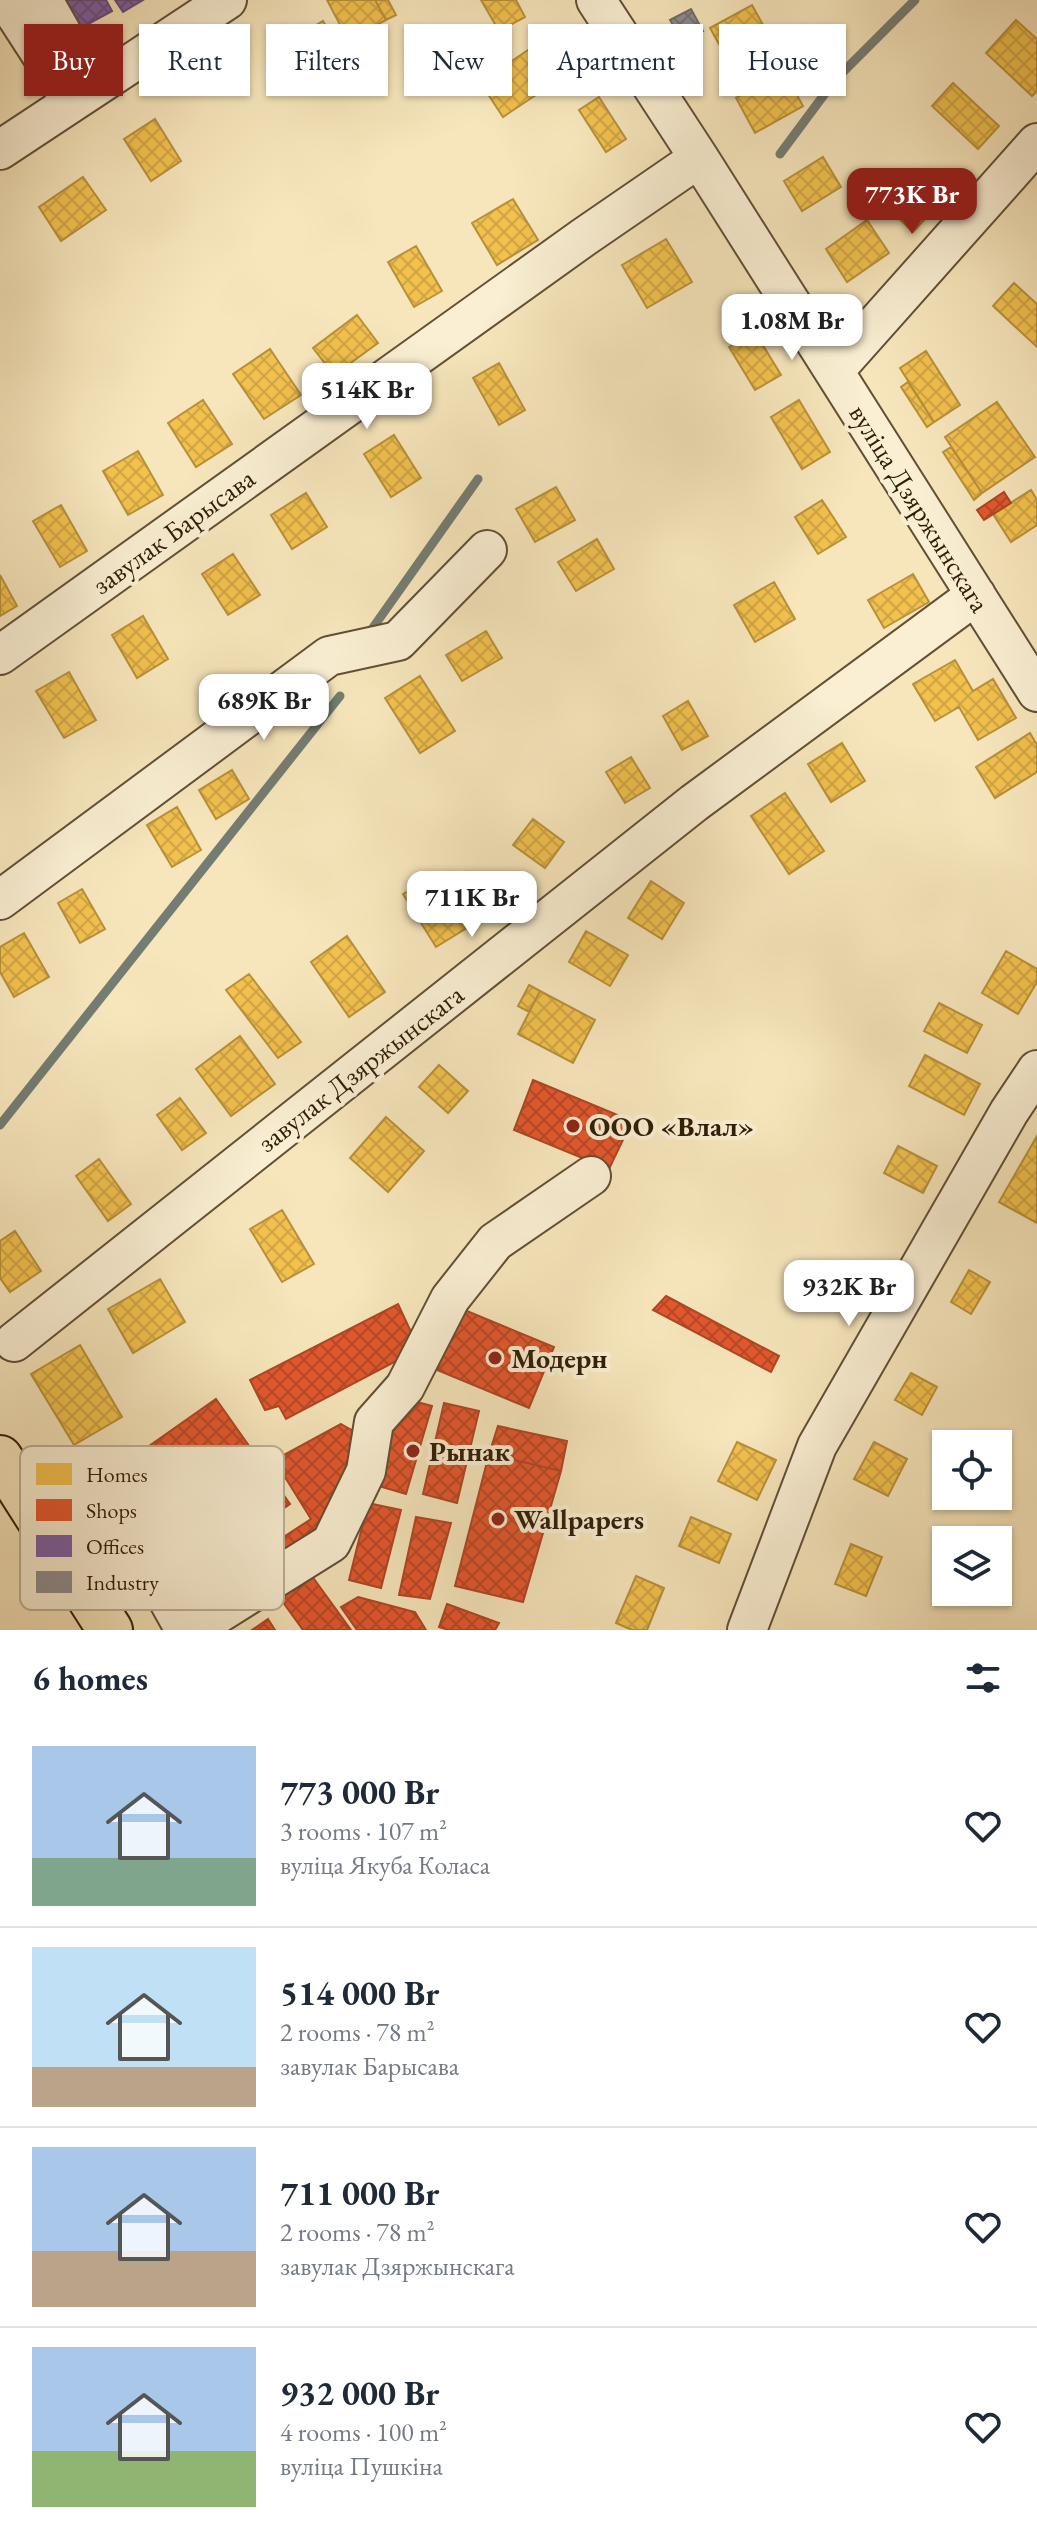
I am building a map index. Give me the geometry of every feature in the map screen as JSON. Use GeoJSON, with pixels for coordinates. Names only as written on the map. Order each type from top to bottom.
{"type":"FeatureCollection","features":[{"type":"Feature","properties":{"kind":"main road"},"geometry":{"type":"LineString","coordinates":[[0,1458],[20,1490]]}},
{"type":"Feature","properties":{"kind":"main road"},"geometry":{"type":"LineString","coordinates":[[97,1610],[110,1630]]}},
{"type":"Feature","properties":{"kind":"street"},"geometry":{"type":"LineString","coordinates":[[6,0],[25,24]]}},
{"type":"Feature","properties":{"kind":"street"},"geometry":{"type":"LineString","coordinates":[[43,0],[53,24]]}},
{"type":"Feature","properties":{"kind":"street","name":"вуліца Дзяржынскага"},"geometry":{"type":"LineString","coordinates":[[596,0],[1037,692]]}},
{"type":"Feature","properties":{"kind":"street"},"geometry":{"type":"LineString","coordinates":[[123,67],[213,4]]}},
{"type":"Feature","properties":{"kind":"street"},"geometry":{"type":"LineString","coordinates":[[0,150],[81,96]]}},
{"type":"Feature","properties":{"kind":"street"},"geometry":{"type":"LineString","coordinates":[[834,371],[1037,143]]}},
{"type":"Feature","properties":{"kind":"street","name":"завулак Барысава"},"geometry":{"type":"LineString","coordinates":[[0,655],[699,158]]}},
{"type":"Feature","properties":{"kind":"street"},"geometry":{"type":"LineString","coordinates":[[0,900],[329,656],[398,641],[487,550]]}},
{"type":"Feature","properties":{"kind":"street","name":"завулак Дзяржынскага"},"geometry":{"type":"LineString","coordinates":[[14,1342],[694,803],[976,595]]}},
{"type":"Feature","properties":{"kind":"street"},"geometry":{"type":"LineString","coordinates":[[747,1630],[817,1446],[1009,1112],[1037,1070]]}},
{"type":"Feature","properties":{"kind":"street"},"geometry":{"type":"LineString","coordinates":[[284,1572],[331,1543],[366,1471],[374,1422],[405,1387],[450,1299],[495,1242],[591,1176]]}},
{"type":"Feature","properties":{"kind":"street"},"geometry":{"type":"LineString","coordinates":[[174,1610],[185,1630]]}},
{"type":"Feature","properties":{"kind":"street"},"geometry":{"type":"LineString","coordinates":[[192,1630],[224,1610]]}},
{"type":"Feature","properties":{"kind":"building: Homes"},"geometry":{"type":"Polygon","coordinates":[[[327,0],[375,0],[386,20],[378,24],[340,24],[327,0]]]}},
{"type":"Feature","properties":{"kind":"building: Homes"},"geometry":{"type":"Polygon","coordinates":[[[375,0],[388,0],[396,15],[386,20],[375,0]]]}},
{"type":"Feature","properties":{"kind":"building: Homes"},"geometry":{"type":"Polygon","coordinates":[[[481,0],[516,0],[525,17],[512,24],[495,24],[481,0]]]}},
{"type":"Feature","properties":{"kind":"building: Homes"},"geometry":{"type":"Polygon","coordinates":[[[752,5],[762,24],[719,24],[719,44],[710,28],[752,5]]]}},
{"type":"Feature","properties":{"kind":"building: Homes"},"geometry":{"type":"Polygon","coordinates":[[[1016,20],[1037,39],[1037,91],[1032,96],[986,53],[1016,20]]]}},
{"type":"Feature","properties":{"kind":"building: Homes"},"geometry":{"type":"Polygon","coordinates":[[[528,50],[528,96],[534,96],[503,117],[489,96],[512,96],[512,61],[528,50]]]}},
{"type":"Feature","properties":{"kind":"building: Homes"},"geometry":{"type":"Polygon","coordinates":[[[953,83],[999,126],[978,149],[932,106],[953,83]]]}},
{"type":"Feature","properties":{"kind":"building: Homes"},"geometry":{"type":"Polygon","coordinates":[[[798,96],[803,106],[755,133],[736,98],[798,96]]]}},
{"type":"Feature","properties":{"kind":"building: Homes"},"geometry":{"type":"Polygon","coordinates":[[[599,97],[626,139],[606,152],[579,110],[599,97]]]}},
{"type":"Feature","properties":{"kind":"building: Homes"},"geometry":{"type":"Polygon","coordinates":[[[155,119],[181,161],[151,181],[124,139],[155,119]]]}},
{"type":"Feature","properties":{"kind":"building: Homes"},"geometry":{"type":"Polygon","coordinates":[[[823,157],[841,187],[802,211],[784,181],[823,157]]]}},
{"type":"Feature","properties":{"kind":"building: Homes"},"geometry":{"type":"Polygon","coordinates":[[[899,175],[934,209],[913,232],[877,197],[899,175]]]}},
{"type":"Feature","properties":{"kind":"building: Homes"},"geometry":{"type":"Polygon","coordinates":[[[83,177],[106,210],[61,241],[39,207],[83,177]]]}},
{"type":"Feature","properties":{"kind":"building: Homes"},"geometry":{"type":"Polygon","coordinates":[[[513,199],[538,240],[497,265],[472,223],[513,199]]]}},
{"type":"Feature","properties":{"kind":"building: Homes"},"geometry":{"type":"Polygon","coordinates":[[[867,220],[889,253],[847,282],[826,249],[867,220]]]}},
{"type":"Feature","properties":{"kind":"building: Homes"},"geometry":{"type":"Polygon","coordinates":[[[666,239],[692,282],[647,308],[622,265],[666,239]]]}},
{"type":"Feature","properties":{"kind":"building: Homes"},"geometry":{"type":"Polygon","coordinates":[[[416,246],[442,291],[414,307],[388,262],[416,246]]]}},
{"type":"Feature","properties":{"kind":"building: Homes"},"geometry":{"type":"Polygon","coordinates":[[[1014,283],[1037,304],[1037,347],[993,306],[1014,283]]]}},
{"type":"Feature","properties":{"kind":"building: Homes"},"geometry":{"type":"Polygon","coordinates":[[[357,315],[378,343],[334,375],[313,348],[357,315]]]}},
{"type":"Feature","properties":{"kind":"building: Homes"},"geometry":{"type":"Polygon","coordinates":[[[755,332],[781,375],[755,390],[729,347],[755,332]]]}},
{"type":"Feature","properties":{"kind":"building: Homes"},"geometry":{"type":"Polygon","coordinates":[[[270,349],[301,395],[264,419],[233,374],[270,349]]]}},
{"type":"Feature","properties":{"kind":"building: Homes"},"geometry":{"type":"Polygon","coordinates":[[[926,351],[960,405],[934,422],[900,368],[926,351]]]}},
{"type":"Feature","properties":{"kind":"building: Homes"},"geometry":{"type":"Polygon","coordinates":[[[499,363],[525,410],[499,425],[473,378],[499,363]]]}},
{"type":"Feature","properties":{"kind":"building: Homes"},"geometry":{"type":"Polygon","coordinates":[[[908,382],[934,422],[927,427],[901,387],[908,382]]]}},
{"type":"Feature","properties":{"kind":"building: Homes"},"geometry":{"type":"Polygon","coordinates":[[[203,400],[232,444],[196,467],[168,423],[203,400]]]}},
{"type":"Feature","properties":{"kind":"building: Homes"},"geometry":{"type":"Polygon","coordinates":[[[799,400],[830,452],[802,469],[771,417],[799,400]]]}},
{"type":"Feature","properties":{"kind":"building: Homes"},"geometry":{"type":"Polygon","coordinates":[[[997,402],[1035,457],[982,493],[945,437],[997,402]]]}},
{"type":"Feature","properties":{"kind":"building: Homes"},"geometry":{"type":"Polygon","coordinates":[[[394,435],[421,478],[391,497],[364,454],[394,435]]]}},
{"type":"Feature","properties":{"kind":"building: Homes"},"geometry":{"type":"Polygon","coordinates":[[[951,447],[982,493],[974,500],[943,452],[951,447]]]}},
{"type":"Feature","properties":{"kind":"building: Homes"},"geometry":{"type":"Polygon","coordinates":[[[138,451],[163,495],[128,515],[103,471],[138,451]]]}},
{"type":"Feature","properties":{"kind":"building: Homes"},"geometry":{"type":"Polygon","coordinates":[[[556,487],[575,520],[535,542],[516,509],[556,487]]]}},
{"type":"Feature","properties":{"kind":"building: Homes"},"geometry":{"type":"Polygon","coordinates":[[[1031,490],[1037,500],[1037,525],[1011,542],[993,514],[1031,490]]]}},
{"type":"Feature","properties":{"kind":"building: Homes"},"geometry":{"type":"Polygon","coordinates":[[[306,493],[327,527],[292,549],[271,515],[306,493]]]}},
{"type":"Feature","properties":{"kind":"building: Homes"},"geometry":{"type":"Polygon","coordinates":[[[822,500],[846,537],[818,554],[795,517],[822,500]]]}},
{"type":"Feature","properties":{"kind":"building: Homes"},"geometry":{"type":"Polygon","coordinates":[[[61,505],[87,551],[60,567],[33,521],[61,505]]]}},
{"type":"Feature","properties":{"kind":"building: Homes"},"geometry":{"type":"Polygon","coordinates":[[[597,539],[614,569],[576,591],[558,562],[597,539]]]}},
{"type":"Feature","properties":{"kind":"building: Homes"},"geometry":{"type":"Polygon","coordinates":[[[233,554],[260,595],[228,615],[202,574],[233,554]]]}},
{"type":"Feature","properties":{"kind":"building: Homes"},"geometry":{"type":"Polygon","coordinates":[[[913,574],[929,602],[884,628],[868,600],[913,574]]]}},
{"type":"Feature","properties":{"kind":"building: Homes"},"geometry":{"type":"Polygon","coordinates":[[[0,575],[17,606],[0,616],[0,575]]]}},
{"type":"Feature","properties":{"kind":"building: Homes"},"geometry":{"type":"Polygon","coordinates":[[[774,582],[795,619],[755,642],[734,605],[774,582]]]}},
{"type":"Feature","properties":{"kind":"building: Homes"},"geometry":{"type":"Polygon","coordinates":[[[143,616],[168,659],[137,678],[112,635],[143,616]]]}},
{"type":"Feature","properties":{"kind":"building: Homes"},"geometry":{"type":"Polygon","coordinates":[[[486,631],[502,658],[462,681],[446,655],[486,631]]]}},
{"type":"Feature","properties":{"kind":"building: Homes"},"geometry":{"type":"Polygon","coordinates":[[[955,660],[973,691],[993,679],[1016,718],[978,740],[959,707],[935,721],[913,684],[955,660]]]}},
{"type":"Feature","properties":{"kind":"building: Homes"},"geometry":{"type":"Polygon","coordinates":[[[69,672],[96,720],[64,738],[36,691],[69,672]]]}},
{"type":"Feature","properties":{"kind":"building: Homes"},"geometry":{"type":"Polygon","coordinates":[[[420,676],[455,731],[420,753],[385,698],[420,676]]]}},
{"type":"Feature","properties":{"kind":"building: Homes"},"geometry":{"type":"Polygon","coordinates":[[[688,701],[708,736],[682,750],[663,716],[688,701]]]}},
{"type":"Feature","properties":{"kind":"building: Homes"},"geometry":{"type":"Polygon","coordinates":[[[1030,733],[1037,745],[1037,772],[995,798],[976,767],[1030,733]]]}},
{"type":"Feature","properties":{"kind":"building: Homes"},"geometry":{"type":"Polygon","coordinates":[[[842,743],[865,781],[831,802],[808,764],[842,743]]]}},
{"type":"Feature","properties":{"kind":"building: Homes"},"geometry":{"type":"Polygon","coordinates":[[[631,757],[650,788],[625,803],[606,772],[631,757]]]}},
{"type":"Feature","properties":{"kind":"building: Homes"},"geometry":{"type":"Polygon","coordinates":[[[232,770],[249,799],[216,819],[199,790],[232,770]]]}},
{"type":"Feature","properties":{"kind":"building: Homes"},"geometry":{"type":"Polygon","coordinates":[[[785,793],[824,851],[789,874],[751,816],[785,793]]]}},
{"type":"Feature","properties":{"kind":"building: Homes"},"geometry":{"type":"Polygon","coordinates":[[[177,807],[201,850],[172,867],[147,825],[177,807]]]}},
{"type":"Feature","properties":{"kind":"building: Homes"},"geometry":{"type":"Polygon","coordinates":[[[533,819],[564,842],[545,868],[513,845],[533,819]]]}},
{"type":"Feature","properties":{"kind":"building: Homes"},"geometry":{"type":"Polygon","coordinates":[[[435,875],[467,928],[436,947],[403,894],[435,875]]]}},
{"type":"Feature","properties":{"kind":"building: Homes"},"geometry":{"type":"Polygon","coordinates":[[[651,881],[684,903],[662,939],[628,918],[651,881]]]}},
{"type":"Feature","properties":{"kind":"building: Homes"},"geometry":{"type":"Polygon","coordinates":[[[82,889],[105,929],[80,943],[58,903],[82,889]]]}},
{"type":"Feature","properties":{"kind":"building: Homes"},"geometry":{"type":"Polygon","coordinates":[[[586,931],[628,955],[610,986],[569,962],[586,931]]]}},
{"type":"Feature","properties":{"kind":"building: Homes"},"geometry":{"type":"Polygon","coordinates":[[[24,933],[49,977],[14,997],[0,972],[0,947],[24,933]]]}},
{"type":"Feature","properties":{"kind":"building: Homes"},"geometry":{"type":"Polygon","coordinates":[[[347,936],[385,992],[349,1017],[311,962],[347,936]]]}},
{"type":"Feature","properties":{"kind":"building: Homes"},"geometry":{"type":"Polygon","coordinates":[[[1006,951],[1037,969],[1037,982],[1018,1014],[982,993],[1006,951]]]}},
{"type":"Feature","properties":{"kind":"building: Homes"},"geometry":{"type":"Polygon","coordinates":[[[249,974],[301,1042],[278,1058],[226,990],[249,974]]]}},
{"type":"Feature","properties":{"kind":"building: Homes"},"geometry":{"type":"Polygon","coordinates":[[[529,985],[540,991],[529,1012],[518,1006],[529,985]]]}},
{"type":"Feature","properties":{"kind":"building: Homes"},"geometry":{"type":"Polygon","coordinates":[[[540,991],[595,1020],[573,1063],[518,1034],[540,991]]]}},
{"type":"Feature","properties":{"kind":"building: Homes"},"geometry":{"type":"Polygon","coordinates":[[[939,1003],[982,1025],[967,1053],[924,1031],[939,1003]]]}},
{"type":"Feature","properties":{"kind":"building: Homes"},"geometry":{"type":"Polygon","coordinates":[[[240,1036],[275,1084],[231,1116],[196,1069],[240,1036]]]}},
{"type":"Feature","properties":{"kind":"building: Homes"},"geometry":{"type":"Polygon","coordinates":[[[925,1055],[980,1084],[964,1115],[909,1086],[925,1055]]]}},
{"type":"Feature","properties":{"kind":"building: Homes"},"geometry":{"type":"Polygon","coordinates":[[[439,1065],[468,1091],[448,1113],[419,1087],[439,1065]]]}},
{"type":"Feature","properties":{"kind":"building: Homes"},"geometry":{"type":"Polygon","coordinates":[[[180,1098],[206,1133],[182,1150],[157,1115],[180,1098]]]}},
{"type":"Feature","properties":{"kind":"building: Homes"},"geometry":{"type":"Polygon","coordinates":[[[386,1117],[424,1151],[388,1192],[350,1158],[386,1117]]]}},
{"type":"Feature","properties":{"kind":"building: Homes"},"geometry":{"type":"Polygon","coordinates":[[[1037,1136],[1037,1223],[999,1202],[1037,1136]]]}},
{"type":"Feature","properties":{"kind":"building: Homes"},"geometry":{"type":"Polygon","coordinates":[[[898,1146],[937,1166],[923,1193],[884,1173],[898,1146]]]}},
{"type":"Feature","properties":{"kind":"building: Homes"},"geometry":{"type":"Polygon","coordinates":[[[99,1159],[131,1204],[108,1221],[76,1176],[99,1159]]]}},
{"type":"Feature","properties":{"kind":"building: Homes"},"geometry":{"type":"Polygon","coordinates":[[[282,1210],[314,1264],[282,1282],[250,1229],[282,1210]]]}},
{"type":"Feature","properties":{"kind":"building: Homes"},"geometry":{"type":"Polygon","coordinates":[[[15,1231],[41,1271],[10,1292],[0,1278],[0,1241],[15,1231]]]}},
{"type":"Feature","properties":{"kind":"building: Homes"},"geometry":{"type":"Polygon","coordinates":[[[969,1270],[990,1282],[971,1314],[951,1302],[969,1270]]]}},
{"type":"Feature","properties":{"kind":"building: Homes"},"geometry":{"type":"Polygon","coordinates":[[[160,1279],[185,1322],[133,1353],[108,1309],[160,1279]]]}},
{"type":"Feature","properties":{"kind":"building: Homes"},"geometry":{"type":"Polygon","coordinates":[[[80,1345],[122,1417],[74,1445],[31,1374],[80,1345]]]}},
{"type":"Feature","properties":{"kind":"building: Homes"},"geometry":{"type":"Polygon","coordinates":[[[911,1373],[937,1387],[922,1415],[895,1400],[911,1373]]]}},
{"type":"Feature","properties":{"kind":"building: Homes"},"geometry":{"type":"Polygon","coordinates":[[[737,1442],[776,1460],[757,1500],[718,1481],[737,1442]]]}},
{"type":"Feature","properties":{"kind":"building: Homes"},"geometry":{"type":"Polygon","coordinates":[[[874,1442],[907,1459],[888,1496],[854,1479],[874,1442]]]}},
{"type":"Feature","properties":{"kind":"building: Homes"},"geometry":{"type":"Polygon","coordinates":[[[691,1517],[731,1534],[719,1563],[679,1546],[691,1517]]]}},
{"type":"Feature","properties":{"kind":"building: Homes"},"geometry":{"type":"Polygon","coordinates":[[[851,1544],[882,1557],[866,1596],[835,1584],[851,1544]]]}},
{"type":"Feature","properties":{"kind":"building: Homes"},"geometry":{"type":"Polygon","coordinates":[[[636,1576],[664,1588],[647,1630],[632,1630],[616,1623],[636,1576]]]}},
{"type":"Feature","properties":{"kind":"building: Shops"},"geometry":{"type":"Polygon","coordinates":[[[1004,492],[1011,503],[984,520],[977,510],[1004,492]]]}},
{"type":"Feature","properties":{"kind":"building: Shops","name":"ООО «Влал»"},"geometry":{"type":"Polygon","coordinates":[[[533,1080],[632,1121],[609,1169],[514,1130],[533,1080]]]}},
{"type":"Feature","properties":{"kind":"building: Shops"},"geometry":{"type":"Polygon","coordinates":[[[666,1296],[779,1356],[771,1372],[653,1310],[666,1296]]]}},
{"type":"Feature","properties":{"kind":"building: Shops"},"geometry":{"type":"Polygon","coordinates":[[[398,1304],[419,1349],[286,1419],[279,1406],[265,1410],[250,1380],[398,1304]]]}},
{"type":"Feature","properties":{"kind":"building: Shops","name":"Модерн"},"geometry":{"type":"Polygon","coordinates":[[[462,1309],[554,1347],[529,1408],[437,1370],[462,1309]]]}},
{"type":"Feature","properties":{"kind":"building: Shops"},"geometry":{"type":"Polygon","coordinates":[[[216,1399],[249,1446],[149,1446],[216,1399]]]}},
{"type":"Feature","properties":{"kind":"building: Shops"},"geometry":{"type":"Polygon","coordinates":[[[406,1399],[432,1406],[406,1494],[372,1484],[390,1416],[406,1399]]]}},
{"type":"Feature","properties":{"kind":"building: Shops"},"geometry":{"type":"Polygon","coordinates":[[[444,1403],[479,1411],[457,1503],[423,1494],[444,1403]]]}},
{"type":"Feature","properties":{"kind":"building: Shops"},"geometry":{"type":"Polygon","coordinates":[[[341,1424],[355,1432],[332,1529],[284,1559],[284,1537],[311,1519],[284,1476],[284,1455],[341,1424]]]}},
{"type":"Feature","properties":{"kind":"building: Shops"},"geometry":{"type":"Polygon","coordinates":[[[498,1426],[567,1441],[561,1471],[489,1454],[498,1426]]]}},
{"type":"Feature","properties":{"kind":"building: Shops"},"geometry":{"type":"Polygon","coordinates":[[[489,1454],[561,1471],[523,1602],[455,1586],[489,1454]]]}},
{"type":"Feature","properties":{"kind":"building: Shops"},"geometry":{"type":"Polygon","coordinates":[[[368,1503],[401,1510],[381,1588],[349,1580],[368,1503]]]}},
{"type":"Feature","properties":{"kind":"building: Shops"},"geometry":{"type":"Polygon","coordinates":[[[416,1517],[451,1523],[430,1599],[399,1595],[416,1517]]]}},
{"type":"Feature","properties":{"kind":"building: Shops"},"geometry":{"type":"Polygon","coordinates":[[[309,1572],[351,1630],[303,1630],[284,1604],[284,1589],[309,1572]]]}},
{"type":"Feature","properties":{"kind":"building: Shops"},"geometry":{"type":"Polygon","coordinates":[[[358,1597],[415,1612],[426,1630],[357,1630],[341,1607],[358,1597]]]}},
{"type":"Feature","properties":{"kind":"building: Shops"},"geometry":{"type":"Polygon","coordinates":[[[447,1604],[499,1623],[495,1630],[449,1630],[439,1627],[447,1604]]]}},
{"type":"Feature","properties":{"kind":"building: Shops"},"geometry":{"type":"Polygon","coordinates":[[[268,1619],[275,1630],[252,1630],[268,1619]]]}},
{"type":"Feature","properties":{"kind":"building: Offices"},"geometry":{"type":"Polygon","coordinates":[[[49,0],[106,0],[112,11],[88,24],[79,24],[71,9],[58,16],[49,0]]]}},
{"type":"Feature","properties":{"kind":"building: Offices"},"geometry":{"type":"Polygon","coordinates":[[[115,0],[143,0],[123,12],[115,0]]]}},
{"type":"Feature","properties":{"kind":"building: Industry"},"geometry":{"type":"Polygon","coordinates":[[[691,9],[699,24],[672,24],[670,20],[691,9]]]}},
{"type":"Feature","properties":{"kind":"waterway"},"geometry":{"type":"LineString","coordinates":[[780,154],[835,80],[915,0]]}},
{"type":"Feature","properties":{"kind":"waterway"},"geometry":{"type":"LineString","coordinates":[[372,629],[478,479]]}},
{"type":"Feature","properties":{"kind":"waterway"},"geometry":{"type":"LineString","coordinates":[[0,1125],[340,696]]}},
{"type":"Feature","properties":{"kind":"place","name":"ООО «Влал»"},"geometry":{"type":"Point","coordinates":[573,1126]}},
{"type":"Feature","properties":{"kind":"place","name":"Модерн"},"geometry":{"type":"Point","coordinates":[495,1358]}},
{"type":"Feature","properties":{"kind":"place","name":"Рынак"},"geometry":{"type":"Point","coordinates":[413,1451]}},
{"type":"Feature","properties":{"kind":"place","name":"Wallpapers"},"geometry":{"type":"Point","coordinates":[498,1519]}}]}
